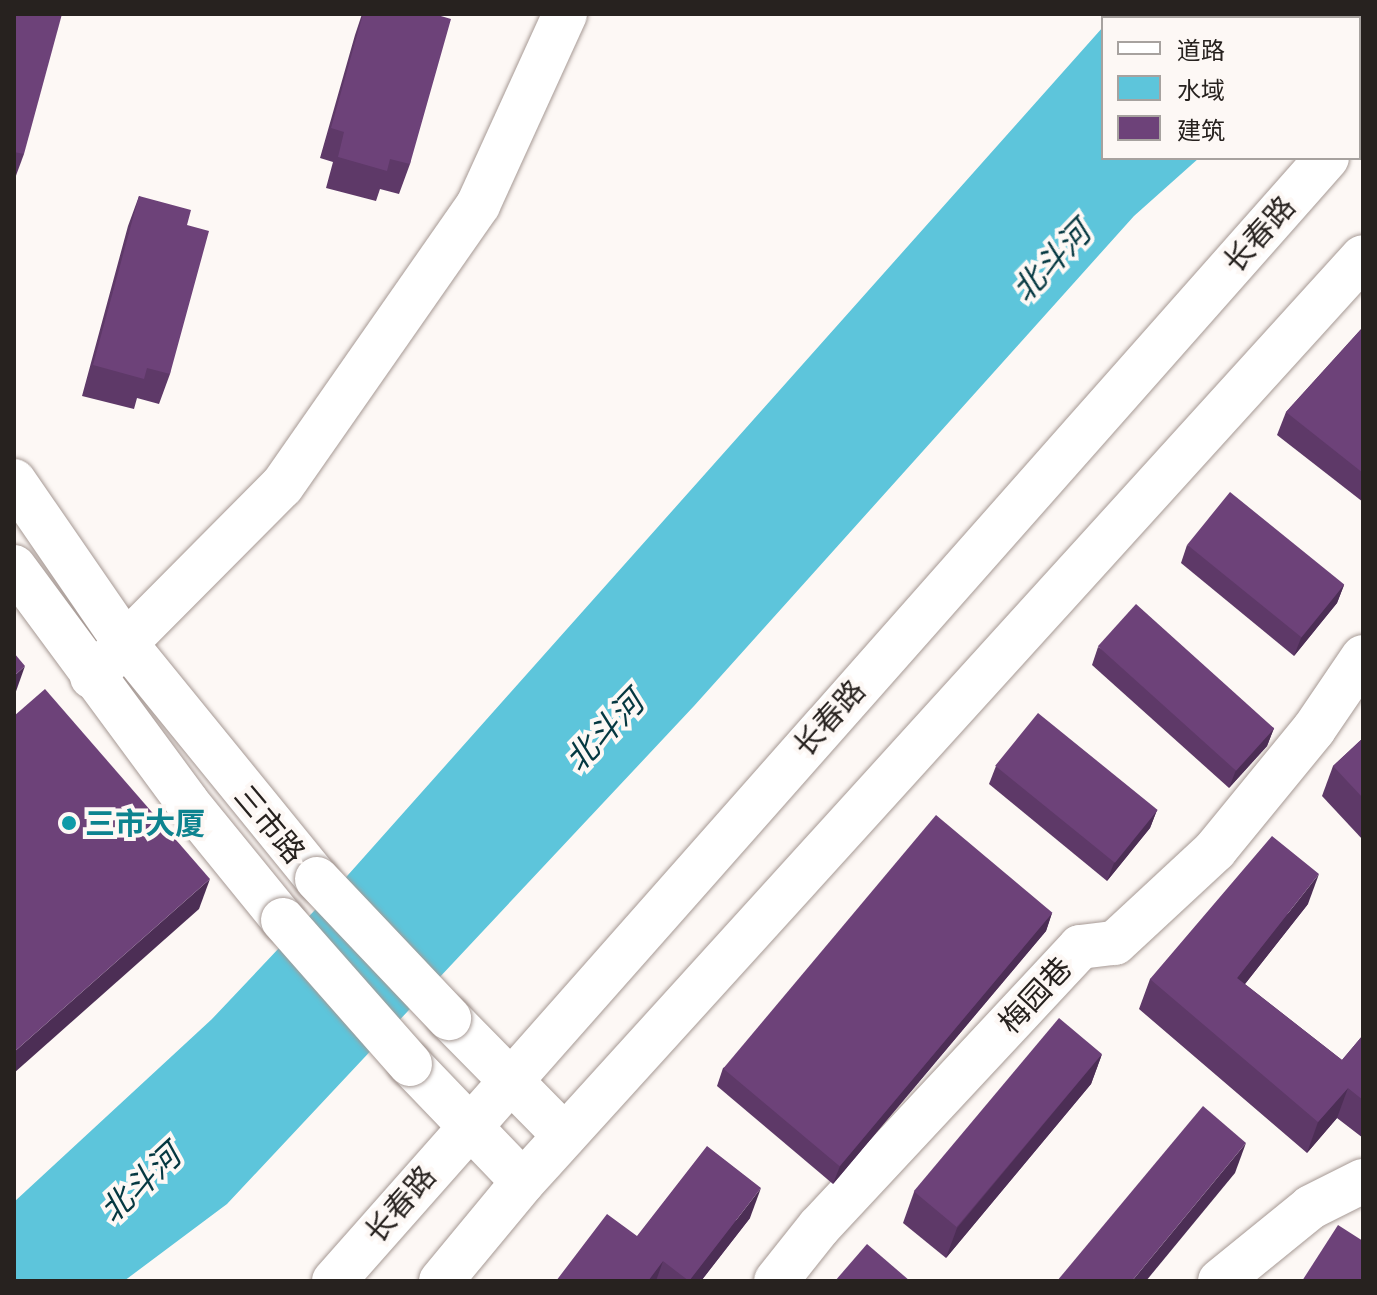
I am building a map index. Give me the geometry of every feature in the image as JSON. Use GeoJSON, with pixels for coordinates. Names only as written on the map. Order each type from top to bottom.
{"type":"FeatureCollection","features":[{"type":"Feature","properties":{"kind":"street"},"geometry":{"type":"LineString","coordinates":[[92,677],[282,486],[478,205],[565,14]]}},
{"type":"Feature","properties":{"kind":"street","name":"长春路"},"geometry":{"type":"LineString","coordinates":[[334,1281],[466,1127],[1325,160]]}},
{"type":"Feature","properties":{"kind":"street"},"geometry":{"type":"LineString","coordinates":[[441,1281],[523,1182],[1363,257]]}},
{"type":"Feature","properties":{"kind":"street","name":"三市路"},"geometry":{"type":"LineString","coordinates":[[14,481],[126,644],[317,879],[565,1136]]}},
{"type":"Feature","properties":{"kind":"street","name":"三市路"},"geometry":{"type":"LineString","coordinates":[[14,567],[92,677],[283,920],[466,1127],[523,1182]]}},
{"type":"Feature","properties":{"kind":"street","name":"梅园巷"},"geometry":{"type":"LineString","coordinates":[[776,1281],[819,1227],[1080,947],[1115,943],[1215,850],[1314,729],[1363,657]]}},
{"type":"Feature","properties":{"kind":"street"},"geometry":{"type":"LineString","coordinates":[[1220,1281],[1311,1207],[1363,1181]]}},
{"type":"Feature","properties":{"kind":"water"},"geometry":{"type":"Polygon","coordinates":[[[1114,14],[1358,14],[1234,16],[1112,16],[1114,14]]]}},
{"type":"Feature","properties":{"kind":"water","name":"北斗河"},"geometry":{"type":"Polygon","coordinates":[[[1101,29],[1101,160],[1197,160],[1134,216],[694,706],[227,1204],[124,1281],[14,1281],[14,1202],[212,1019],[348,875],[1101,29]]]}},
{"type":"Feature","properties":{"kind":"building"},"geometry":{"type":"Polygon","coordinates":[[[14,14],[62,14],[24,154],[14,152],[14,14]]]}},
{"type":"Feature","properties":{"kind":"building"},"geometry":{"type":"Polygon","coordinates":[[[363,14],[434,14],[451,19],[410,164],[390,159],[387,171],[338,157],[344,132],[331,128],[363,14]]]}},
{"type":"Feature","properties":{"kind":"building"},"geometry":{"type":"Polygon","coordinates":[[[139,196],[191,210],[187,225],[209,231],[170,374],[147,368],[144,379],[93,365],[139,196]]]}},
{"type":"Feature","properties":{"kind":"building"},"geometry":{"type":"Polygon","coordinates":[[[1363,327],[1363,473],[1286,412],[1363,327]]]}},
{"type":"Feature","properties":{"kind":"building"},"geometry":{"type":"Polygon","coordinates":[[[1230,492],[1344,585],[1301,637],[1187,545],[1230,492]]]}},
{"type":"Feature","properties":{"kind":"building"},"geometry":{"type":"Polygon","coordinates":[[[1136,604],[1274,728],[1236,771],[1098,646],[1136,604]]]}},
{"type":"Feature","properties":{"kind":"building"},"geometry":{"type":"Polygon","coordinates":[[[14,653],[25,666],[14,676],[14,653]]]}},
{"type":"Feature","properties":{"kind":"building","name":"三市大厦"},"geometry":{"type":"Polygon","coordinates":[[[45,689],[210,879],[14,1052],[14,716],[45,689]]]}},
{"type":"Feature","properties":{"kind":"building"},"geometry":{"type":"Polygon","coordinates":[[[1038,713],[1158,810],[1115,863],[995,766],[1038,713]]]}},
{"type":"Feature","properties":{"kind":"building"},"geometry":{"type":"Polygon","coordinates":[[[1363,738],[1363,798],[1333,766],[1363,738]]]}},
{"type":"Feature","properties":{"kind":"building"},"geometry":{"type":"Polygon","coordinates":[[[936,815],[1052,913],[840,1166],[723,1069],[936,815]]]}},
{"type":"Feature","properties":{"kind":"building"},"geometry":{"type":"Polygon","coordinates":[[[1272,836],[1319,874],[1237,978],[1342,1060],[1363,1035],[1363,1100],[1348,1088],[1318,1122],[1150,979],[1272,836]]]}},
{"type":"Feature","properties":{"kind":"building"},"geometry":{"type":"Polygon","coordinates":[[[1059,1018],[1102,1054],[957,1227],[914,1191],[1059,1018]]]}},
{"type":"Feature","properties":{"kind":"building"},"geometry":{"type":"Polygon","coordinates":[[[1203,1106],[1246,1143],[1132,1281],[1057,1281],[1203,1106]]]}},
{"type":"Feature","properties":{"kind":"building"},"geometry":{"type":"Polygon","coordinates":[[[707,1146],[761,1188],[689,1281],[663,1261],[648,1281],[556,1281],[607,1214],[637,1236],[707,1146]]]}},
{"type":"Feature","properties":{"kind":"building"},"geometry":{"type":"Polygon","coordinates":[[[1338,1225],[1363,1241],[1363,1281],[1302,1281],[1338,1225]]]}},
{"type":"Feature","properties":{"kind":"building"},"geometry":{"type":"Polygon","coordinates":[[[867,1244],[910,1281],[835,1281],[867,1244]]]}},
{"type":"Feature","properties":{"kind":"place","name":"三市大厦"},"geometry":{"type":"Point","coordinates":[69,823]}}]}
